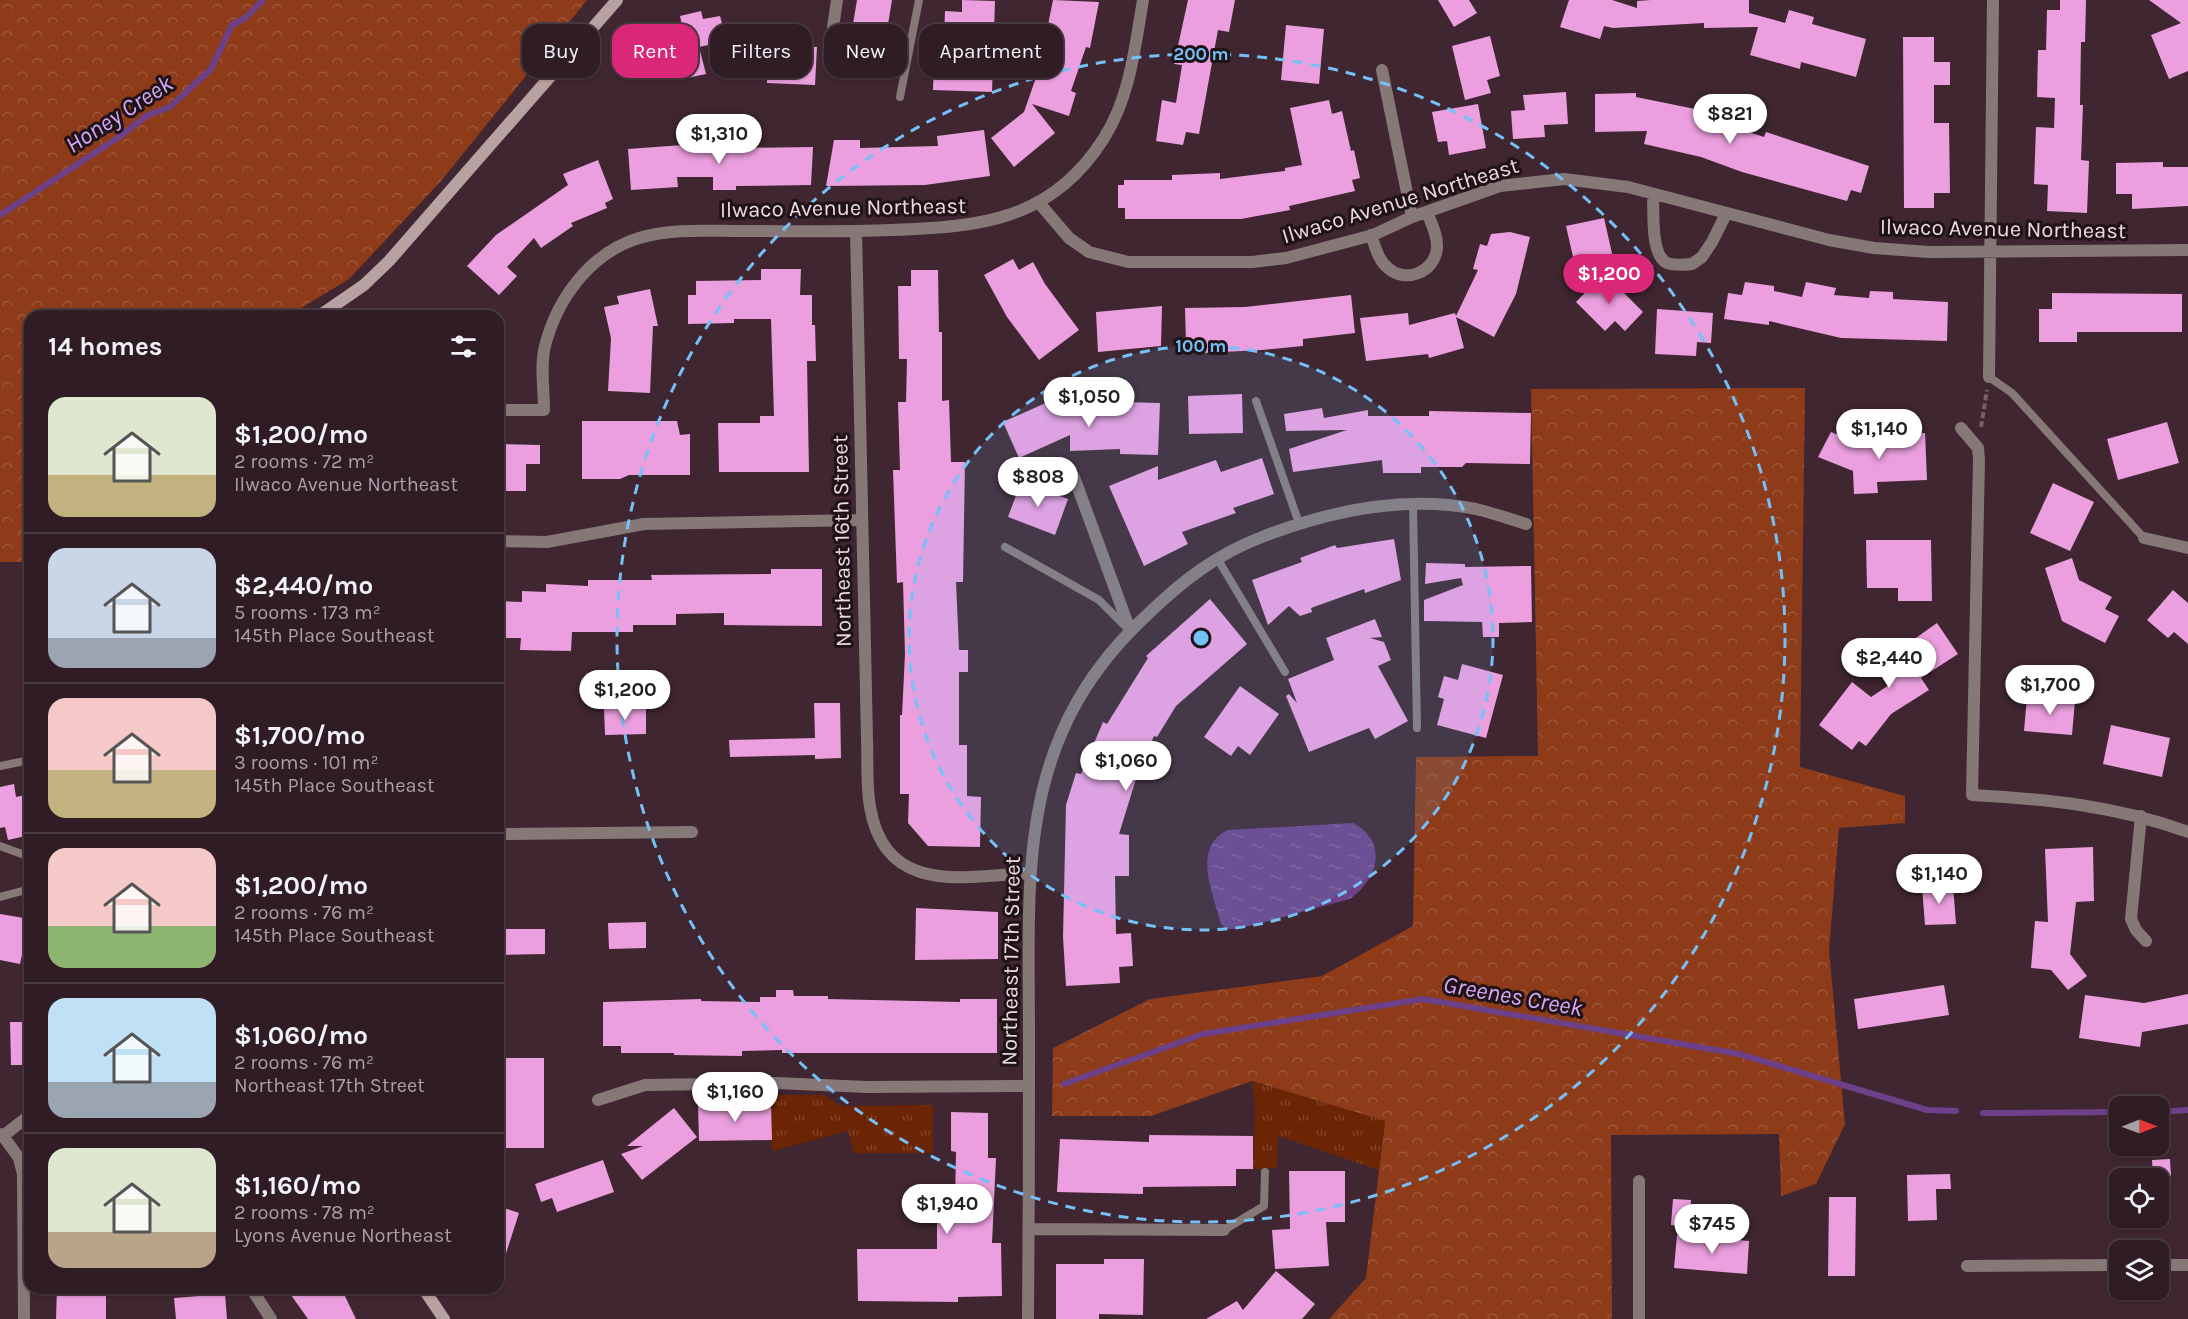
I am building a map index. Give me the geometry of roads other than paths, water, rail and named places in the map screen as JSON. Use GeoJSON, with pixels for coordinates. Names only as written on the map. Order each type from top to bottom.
{"type":"FeatureCollection","features":[{"type":"Feature","properties":{"kind":"main road"},"geometry":{"type":"LineString","coordinates":[[328,310],[364,285],[396,254],[617,0]]}},
{"type":"Feature","properties":{"kind":"main road"},"geometry":{"type":"LineString","coordinates":[[427,1294],[444,1319]]}},
{"type":"Feature","properties":{"kind":"street"},"geometry":{"type":"LineString","coordinates":[[834,24],[837,0]]}},
{"type":"Feature","properties":{"kind":"street"},"geometry":{"type":"LineString","coordinates":[[1040,204],[1082,168],[1104,138],[1121,105],[1131,74],[1143,0]]}},
{"type":"Feature","properties":{"kind":"street"},"geometry":{"type":"LineString","coordinates":[[1989,377],[1993,0]]}},
{"type":"Feature","properties":{"kind":"street"},"geometry":{"type":"LineString","coordinates":[[1382,70],[1412,217]]}},
{"type":"Feature","properties":{"kind":"street","name":"Ilwaco Avenue Northeast"},"geometry":{"type":"LineString","coordinates":[[504,410],[544,410],[545,348],[559,309],[572,285],[611,250],[637,238],[687,230],[945,229],[984,224],[1040,204],[1069,238],[1089,252],[1128,262],[1252,262],[1286,258],[1371,235],[1412,217],[1500,186],[1533,181],[1598,181],[1829,240],[1874,248],[1929,252],[2188,250]]}},
{"type":"Feature","properties":{"kind":"street"},"geometry":{"type":"LineString","coordinates":[[1653,194],[1656,247],[1660,256],[1667,263],[1692,264],[1702,257],[1726,214]]}},
{"type":"Feature","properties":{"kind":"street"},"geometry":{"type":"LineString","coordinates":[[1371,235],[1382,262],[1388,269],[1406,276],[1424,271],[1436,256],[1437,237],[1427,212]]}},
{"type":"Feature","properties":{"kind":"street","name":"Northeast 16th Street"},"geometry":{"type":"LineString","coordinates":[[856,231],[869,805],[875,829],[884,847],[898,861],[926,875],[945,878],[1029,873]]}},
{"type":"Feature","properties":{"kind":"street"},"geometry":{"type":"LineString","coordinates":[[1961,428],[1978,448],[1972,795],[2080,804],[2141,816],[2188,832]]}},
{"type":"Feature","properties":{"kind":"street"},"geometry":{"type":"LineString","coordinates":[[1074,477],[1130,630]]}},
{"type":"Feature","properties":{"kind":"street","name":"Northeast 17th Street"},"geometry":{"type":"LineString","coordinates":[[1029,1319],[1029,873],[1039,798],[1055,745],[1072,709],[1099,667],[1130,630],[1178,585],[1217,558],[1243,544],[1299,523],[1345,511],[1413,504],[1445,505],[1478,510],[1526,524]]}},
{"type":"Feature","properties":{"kind":"street"},"geometry":{"type":"LineString","coordinates":[[504,542],[547,542],[644,524],[862,520]]}},
{"type":"Feature","properties":{"kind":"street"},"geometry":{"type":"LineString","coordinates":[[2144,538],[2188,548]]}},
{"type":"Feature","properties":{"kind":"street"},"geometry":{"type":"LineString","coordinates":[[2141,816],[2131,918],[2136,930],[2146,941]]}},
{"type":"Feature","properties":{"kind":"street"},"geometry":{"type":"LineString","coordinates":[[504,834],[692,832]]}},
{"type":"Feature","properties":{"kind":"street"},"geometry":{"type":"LineString","coordinates":[[598,1100],[645,1085],[786,1083],[867,1087],[1029,1086]]}},
{"type":"Feature","properties":{"kind":"street"},"geometry":{"type":"LineString","coordinates":[[24,1119],[1,1135],[19,1158],[23,1174],[24,1319]]}},
{"type":"Feature","properties":{"kind":"street"},"geometry":{"type":"LineString","coordinates":[[1639,1319],[1640,1181]]}},
{"type":"Feature","properties":{"kind":"street"},"geometry":{"type":"LineString","coordinates":[[1029,1229],[1224,1230]]}},
{"type":"Feature","properties":{"kind":"street"},"geometry":{"type":"LineString","coordinates":[[2169,1265],[2188,1265]]}},
{"type":"Feature","properties":{"kind":"street"},"geometry":{"type":"LineString","coordinates":[[1967,1266],[2109,1266]]}},
{"type":"Feature","properties":{"kind":"street"},"geometry":{"type":"LineString","coordinates":[[255,1294],[271,1319]]}},
{"type":"Feature","properties":{"kind":"lane"},"geometry":{"type":"LineString","coordinates":[[900,97],[919,0]]}},
{"type":"Feature","properties":{"kind":"lane"},"geometry":{"type":"LineString","coordinates":[[1989,377],[2012,393],[2144,538]]}},
{"type":"Feature","properties":{"kind":"lane"},"geometry":{"type":"LineString","coordinates":[[1256,401],[1299,523]]}},
{"type":"Feature","properties":{"kind":"lane"},"geometry":{"type":"LineString","coordinates":[[1413,504],[1417,728]]}},
{"type":"Feature","properties":{"kind":"lane"},"geometry":{"type":"LineString","coordinates":[[1005,547],[1099,600],[1130,630]]}},
{"type":"Feature","properties":{"kind":"lane"},"geometry":{"type":"LineString","coordinates":[[1217,558],[1285,672]]}},
{"type":"Feature","properties":{"kind":"lane"},"geometry":{"type":"LineString","coordinates":[[0,766],[24,761]]}},
{"type":"Feature","properties":{"kind":"lane"},"geometry":{"type":"LineString","coordinates":[[0,846],[24,855]]}},
{"type":"Feature","properties":{"kind":"lane"},"geometry":{"type":"LineString","coordinates":[[0,897],[24,891]]}},
{"type":"Feature","properties":{"kind":"lane"},"geometry":{"type":"LineString","coordinates":[[1224,1230],[1264,1206],[1264,1172]]}},
{"type":"Feature","properties":{"kind":"water"},"geometry":{"type":"Polygon","coordinates":[[[1353,823],[1371,840],[1376,860],[1368,881],[1350,899],[1237,929],[1226,929],[1221,924],[1210,885],[1207,859],[1210,848],[1217,838],[1228,830],[1353,823]]]}},
{"type":"Feature","properties":{"kind":"waterway","name":"Honey Creek"},"geometry":{"type":"LineString","coordinates":[[0,215],[119,137],[148,115],[170,107],[211,69],[232,25],[245,18],[263,0]]}},
{"type":"Feature","properties":{"kind":"waterway","name":"Greenes Creek"},"geometry":{"type":"LineString","coordinates":[[1064,1084],[1203,1034],[1423,999],[1739,1054],[1927,1110],[1956,1111]]}},
{"type":"Feature","properties":{"kind":"waterway","name":"Greenes Creek"},"geometry":{"type":"LineString","coordinates":[[2169,1111],[2188,1110]]}},
{"type":"Feature","properties":{"kind":"waterway","name":"Greenes Creek"},"geometry":{"type":"LineString","coordinates":[[1983,1113],[2109,1112]]}}]}
